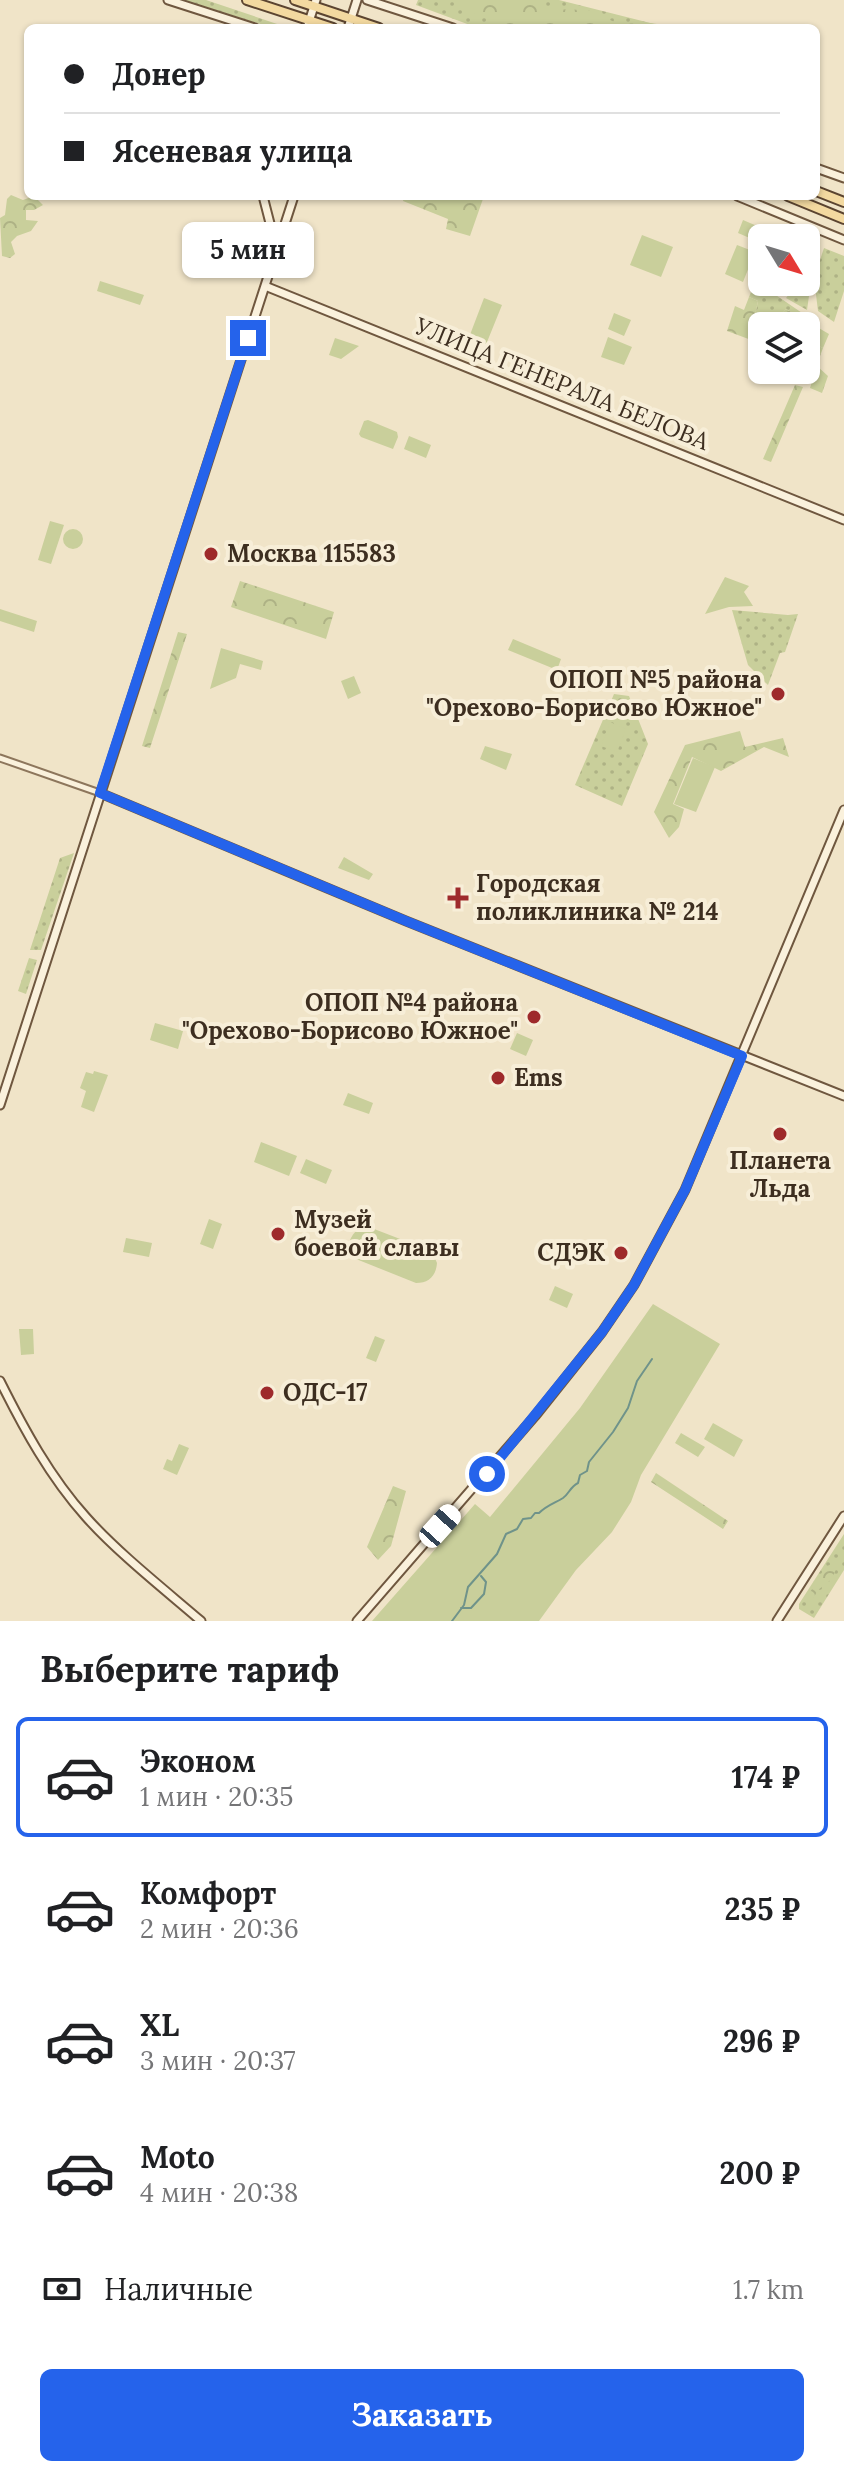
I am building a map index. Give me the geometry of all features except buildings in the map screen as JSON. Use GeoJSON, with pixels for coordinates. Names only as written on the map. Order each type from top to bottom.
{"type":"FeatureCollection","features":[{"type":"Feature","properties":{"kind":"main road"},"geometry":{"type":"LineString","coordinates":[[247,0],[308,24]]}},
{"type":"Feature","properties":{"kind":"main road"},"geometry":{"type":"LineString","coordinates":[[295,0],[315,3],[349,23]]}},
{"type":"Feature","properties":{"kind":"main road"},"geometry":{"type":"LineString","coordinates":[[820,193],[844,202]]}},
{"type":"Feature","properties":{"kind":"main road"},"geometry":{"type":"LineString","coordinates":[[798,200],[844,219]]}},
{"type":"Feature","properties":{"kind":"street"},"geometry":{"type":"LineString","coordinates":[[168,0],[243,24]]}},
{"type":"Feature","properties":{"kind":"street"},"geometry":{"type":"LineString","coordinates":[[349,23],[357,0]]}},
{"type":"Feature","properties":{"kind":"street"},"geometry":{"type":"LineString","coordinates":[[367,0],[441,24]]}},
{"type":"Feature","properties":{"kind":"street"},"geometry":{"type":"LineString","coordinates":[[308,24],[315,3]]}},
{"type":"Feature","properties":{"kind":"street"},"geometry":{"type":"LineString","coordinates":[[820,169],[844,178]]}},
{"type":"Feature","properties":{"kind":"street"},"geometry":{"type":"LineString","coordinates":[[264,200],[273,235],[272,265]]}},
{"type":"Feature","properties":{"kind":"street"},"geometry":{"type":"LineString","coordinates":[[0,1105],[293,200]]}},
{"type":"Feature","properties":{"kind":"street"},"geometry":{"type":"LineString","coordinates":[[747,200],[844,240]]}},
{"type":"Feature","properties":{"kind":"street","name":"УЛИЦА ГЕНЕРАЛА БЕЛОВА"},"geometry":{"type":"LineString","coordinates":[[265,286],[844,520]]}},
{"type":"Feature","properties":{"kind":"street"},"geometry":{"type":"LineString","coordinates":[[0,758],[100,793],[406,921],[844,1096]]}},
{"type":"Feature","properties":{"kind":"street"},"geometry":{"type":"LineString","coordinates":[[357,1621],[513,1444],[614,1316],[685,1190],[844,810]]}},
{"type":"Feature","properties":{"kind":"street"},"geometry":{"type":"LineString","coordinates":[[0,1381],[30,1438],[63,1489],[88,1520],[201,1621]]}},
{"type":"Feature","properties":{"kind":"street"},"geometry":{"type":"LineString","coordinates":[[777,1621],[844,1516]]}},
{"type":"Feature","properties":{"kind":"green space"},"geometry":{"type":"Polygon","coordinates":[[[184,0],[206,0],[277,24],[260,24],[184,0]]]}},
{"type":"Feature","properties":{"kind":"green space"},"geometry":{"type":"Polygon","coordinates":[[[418,0],[559,0],[654,24],[467,24],[416,5],[418,0]]]}},
{"type":"Feature","properties":{"kind":"green space"},"geometry":{"type":"Polygon","coordinates":[[[458,0],[533,0],[547,9],[588,10],[619,24],[501,24],[459,8],[458,0]]]}},
{"type":"Feature","properties":{"kind":"green space"},"geometry":{"type":"Polygon","coordinates":[[[11,195],[23,200],[38,200],[43,205],[26,210],[26,220],[38,221],[31,231],[11,242],[15,254],[10,258],[2,256],[0,218],[5,215],[7,199],[11,195]]]}},
{"type":"Feature","properties":{"kind":"green space"},"geometry":{"type":"Polygon","coordinates":[[[483,200],[470,236],[446,229],[448,219],[403,201],[483,200]]]}},
{"type":"Feature","properties":{"kind":"green space"},"geometry":{"type":"Polygon","coordinates":[[[743,220],[752,224],[748,224],[748,237],[738,233],[743,220]]]}},
{"type":"Feature","properties":{"kind":"green space"},"geometry":{"type":"Polygon","coordinates":[[[642,235],[673,247],[661,277],[630,265],[642,235]]]}},
{"type":"Feature","properties":{"kind":"green space"},"geometry":{"type":"Polygon","coordinates":[[[737,245],[748,249],[748,270],[743,282],[725,274],[737,245]]]}},
{"type":"Feature","properties":{"kind":"green space"},"geometry":{"type":"Polygon","coordinates":[[[824,248],[844,256],[844,291],[834,322],[818,311],[816,296],[820,296],[820,260],[824,248]]]}},
{"type":"Feature","properties":{"kind":"green space"},"geometry":{"type":"Polygon","coordinates":[[[100,281],[144,295],[140,305],[97,291],[100,281]]]}},
{"type":"Feature","properties":{"kind":"green space"},"geometry":{"type":"Polygon","coordinates":[[[777,296],[801,312],[786,309],[783,312],[756,312],[758,301],[749,297],[777,296]]]}},
{"type":"Feature","properties":{"kind":"green space"},"geometry":{"type":"Polygon","coordinates":[[[809,296],[807,310],[786,298],[809,296]]]}},
{"type":"Feature","properties":{"kind":"green space"},"geometry":{"type":"Polygon","coordinates":[[[749,297],[758,301],[756,312],[748,312],[748,339],[727,331],[735,306],[744,310],[749,297]]]}},
{"type":"Feature","properties":{"kind":"green space"},"geometry":{"type":"Polygon","coordinates":[[[484,298],[502,305],[485,347],[468,340],[484,298]]]}},
{"type":"Feature","properties":{"kind":"green space"},"geometry":{"type":"Polygon","coordinates":[[[614,313],[631,320],[624,336],[608,329],[614,313]]]}},
{"type":"Feature","properties":{"kind":"green space"},"geometry":{"type":"Polygon","coordinates":[[[820,329],[829,334],[823,348],[820,347],[820,329]]]}},
{"type":"Feature","properties":{"kind":"green space"},"geometry":{"type":"Polygon","coordinates":[[[608,337],[632,347],[624,365],[601,357],[608,337]]]}},
{"type":"Feature","properties":{"kind":"green space"},"geometry":{"type":"Polygon","coordinates":[[[335,338],[359,346],[341,359],[329,355],[335,338]]]}},
{"type":"Feature","properties":{"kind":"green space"},"geometry":{"type":"Polygon","coordinates":[[[820,369],[828,376],[822,393],[810,388],[811,384],[820,384],[820,369]]]}},
{"type":"Feature","properties":{"kind":"green space"},"geometry":{"type":"Polygon","coordinates":[[[795,385],[803,387],[771,462],[763,459],[795,385]]]}},
{"type":"Feature","properties":{"kind":"green space"},"geometry":{"type":"Polygon","coordinates":[[[364,421],[397,432],[393,449],[361,437],[359,434],[364,421]]]}},
{"type":"Feature","properties":{"kind":"green space"},"geometry":{"type":"Polygon","coordinates":[[[409,436],[431,445],[426,458],[404,449],[409,436]]]}},
{"type":"Feature","properties":{"kind":"green space"},"geometry":{"type":"Polygon","coordinates":[[[50,521],[64,525],[51,564],[38,560],[50,521]]]}},
{"type":"Feature","properties":{"kind":"green space"},"geometry":{"type":"Polygon","coordinates":[[[69,529],[77,529],[83,539],[77,549],[69,549],[63,543],[63,535],[69,529]]]}},
{"type":"Feature","properties":{"kind":"green space"},"geometry":{"type":"Polygon","coordinates":[[[725,577],[749,586],[744,592],[753,606],[729,607],[705,614],[725,577]]]}},
{"type":"Feature","properties":{"kind":"green space"},"geometry":{"type":"Polygon","coordinates":[[[240,581],[334,612],[326,639],[231,607],[240,581]]]}},
{"type":"Feature","properties":{"kind":"green space"},"geometry":{"type":"Polygon","coordinates":[[[0,609],[37,621],[34,632],[0,621],[0,609]]]}},
{"type":"Feature","properties":{"kind":"green space"},"geometry":{"type":"Polygon","coordinates":[[[732,610],[798,614],[785,652],[780,653],[768,685],[748,665],[732,610]]]}},
{"type":"Feature","properties":{"kind":"green space"},"geometry":{"type":"Polygon","coordinates":[[[178,632],[187,634],[150,748],[142,746],[178,632]]]}},
{"type":"Feature","properties":{"kind":"green space"},"geometry":{"type":"Polygon","coordinates":[[[513,639],[561,659],[557,670],[508,650],[513,639]]]}},
{"type":"Feature","properties":{"kind":"green space"},"geometry":{"type":"Polygon","coordinates":[[[221,648],[263,661],[261,670],[240,664],[236,678],[210,689],[221,648]]]}},
{"type":"Feature","properties":{"kind":"green space"},"geometry":{"type":"Polygon","coordinates":[[[354,676],[361,693],[348,699],[341,681],[354,676]]]}},
{"type":"Feature","properties":{"kind":"green space"},"geometry":{"type":"Polygon","coordinates":[[[614,694],[629,696],[648,744],[622,806],[575,785],[614,694]]]}},
{"type":"Feature","properties":{"kind":"green space"},"geometry":{"type":"Polygon","coordinates":[[[610,722],[626,729],[617,752],[601,746],[610,722]]]}},
{"type":"Feature","properties":{"kind":"green space"},"geometry":{"type":"Polygon","coordinates":[[[740,731],[745,747],[783,738],[789,757],[764,747],[721,771],[692,757],[673,804],[684,809],[679,827],[669,838],[654,812],[685,745],[740,731]]]}},
{"type":"Feature","properties":{"kind":"green space"},"geometry":{"type":"Polygon","coordinates":[[[485,746],[512,754],[506,770],[480,759],[485,746]]]}},
{"type":"Feature","properties":{"kind":"green space"},"geometry":{"type":"Polygon","coordinates":[[[693,758],[715,767],[696,812],[674,804],[693,758]]]}},
{"type":"Feature","properties":{"kind":"green space"},"geometry":{"type":"Polygon","coordinates":[[[74,853],[41,950],[30,950],[60,858],[74,853]]]}},
{"type":"Feature","properties":{"kind":"green space"},"geometry":{"type":"Polygon","coordinates":[[[344,857],[373,874],[369,880],[338,868],[344,857]]]}},
{"type":"Feature","properties":{"kind":"green space"},"geometry":{"type":"Polygon","coordinates":[[[29,958],[37,960],[26,994],[18,991],[29,958]]]}},
{"type":"Feature","properties":{"kind":"green space"},"geometry":{"type":"Polygon","coordinates":[[[303,1021],[325,1033],[320,1042],[298,1030],[303,1021]]]}},
{"type":"Feature","properties":{"kind":"green space"},"geometry":{"type":"Polygon","coordinates":[[[155,1023],[183,1031],[178,1049],[150,1040],[155,1023]]]}},
{"type":"Feature","properties":{"kind":"green space"},"geometry":{"type":"Polygon","coordinates":[[[517,1033],[533,1040],[526,1056],[510,1049],[517,1033]]]}},
{"type":"Feature","properties":{"kind":"green space"},"geometry":{"type":"Polygon","coordinates":[[[94,1071],[108,1075],[94,1112],[81,1107],[86,1091],[80,1088],[86,1072],[93,1074],[94,1071]]]}},
{"type":"Feature","properties":{"kind":"green space"},"geometry":{"type":"Polygon","coordinates":[[[348,1093],[373,1103],[369,1114],[343,1105],[348,1093]]]}},
{"type":"Feature","properties":{"kind":"green space"},"geometry":{"type":"Polygon","coordinates":[[[261,1142],[297,1156],[289,1176],[254,1162],[261,1142]]]}},
{"type":"Feature","properties":{"kind":"green space"},"geometry":{"type":"Polygon","coordinates":[[[306,1159],[332,1170],[326,1184],[300,1173],[306,1159]]]}},
{"type":"Feature","properties":{"kind":"green space"},"geometry":{"type":"Polygon","coordinates":[[[209,1219],[222,1224],[213,1249],[200,1244],[209,1219]]]}},
{"type":"Feature","properties":{"kind":"green space"},"geometry":{"type":"Polygon","coordinates":[[[369,1227],[426,1249],[437,1263],[433,1275],[425,1282],[416,1283],[356,1259],[350,1249],[351,1238],[356,1231],[369,1227]]]}},
{"type":"Feature","properties":{"kind":"green space"},"geometry":{"type":"Polygon","coordinates":[[[126,1238],[152,1243],[149,1257],[123,1252],[126,1238]]]}},
{"type":"Feature","properties":{"kind":"green space"},"geometry":{"type":"Polygon","coordinates":[[[555,1286],[573,1294],[567,1308],[549,1300],[555,1286]]]}},
{"type":"Feature","properties":{"kind":"green space"},"geometry":{"type":"Polygon","coordinates":[[[653,1304],[720,1344],[641,1475],[631,1502],[612,1532],[576,1570],[539,1621],[372,1621],[475,1504],[490,1517],[580,1408],[653,1304]]]}},
{"type":"Feature","properties":{"kind":"green space"},"geometry":{"type":"Polygon","coordinates":[[[19,1329],[33,1329],[34,1354],[21,1355],[19,1329]]]}},
{"type":"Feature","properties":{"kind":"green space"},"geometry":{"type":"Polygon","coordinates":[[[375,1336],[385,1340],[376,1362],[366,1358],[375,1336]]]}},
{"type":"Feature","properties":{"kind":"green space"},"geometry":{"type":"Polygon","coordinates":[[[713,1423],[743,1440],[734,1457],[704,1439],[713,1423]]]}},
{"type":"Feature","properties":{"kind":"green space"},"geometry":{"type":"Polygon","coordinates":[[[681,1433],[705,1447],[698,1457],[675,1443],[681,1433]]]}},
{"type":"Feature","properties":{"kind":"green space"},"geometry":{"type":"Polygon","coordinates":[[[179,1444],[189,1448],[177,1475],[163,1469],[167,1459],[172,1461],[179,1444]]]}},
{"type":"Feature","properties":{"kind":"green space"},"geometry":{"type":"Polygon","coordinates":[[[656,1473],[728,1521],[723,1529],[651,1482],[656,1473]]]}},
{"type":"Feature","properties":{"kind":"green space"},"geometry":{"type":"Polygon","coordinates":[[[393,1486],[406,1491],[391,1546],[378,1560],[367,1547],[393,1486]]]}},
{"type":"Feature","properties":{"kind":"green space"},"geometry":{"type":"Polygon","coordinates":[[[844,1534],[844,1570],[814,1618],[799,1609],[799,1604],[844,1534]]]}},
{"type":"Feature","properties":{"kind":"green space"},"geometry":{"type":"Polygon","coordinates":[[[829,1565],[836,1569],[832,1579],[818,1590],[810,1604],[808,1595],[829,1565]]]}},
{"type":"Feature","properties":{"kind":"waterway"},"geometry":{"type":"LineString","coordinates":[[452,1621],[464,1605],[468,1587],[497,1554],[506,1534],[517,1529],[523,1519],[531,1518],[563,1498],[578,1483],[580,1475],[587,1471],[589,1462],[628,1408],[637,1381],[652,1359]]}},
{"type":"Feature","properties":{"kind":"waterway"},"geometry":{"type":"LineString","coordinates":[[461,1608],[471,1608],[484,1594],[486,1582],[481,1576]]}},
{"type":"Feature","properties":{"kind":"place","name":"Москва 115583"},"geometry":{"type":"Point","coordinates":[211,554]}},
{"type":"Feature","properties":{"kind":"place","name":"ОПОП №5 района \"Орехово-Борисово Южное\""},"geometry":{"type":"Point","coordinates":[778,694]}},
{"type":"Feature","properties":{"kind":"place","name":"Городская поликлиника № 214"},"geometry":{"type":"Point","coordinates":[458,898]}},
{"type":"Feature","properties":{"kind":"place","name":"ОПОП №4 района \"Орехово-Борисово Южное\""},"geometry":{"type":"Point","coordinates":[534,1017]}},
{"type":"Feature","properties":{"kind":"place","name":"Ems"},"geometry":{"type":"Point","coordinates":[498,1078]}},
{"type":"Feature","properties":{"kind":"place","name":"Планета Льда"},"geometry":{"type":"Point","coordinates":[780,1134]}},
{"type":"Feature","properties":{"kind":"place","name":"Музей боевой славы"},"geometry":{"type":"Point","coordinates":[278,1234]}},
{"type":"Feature","properties":{"kind":"place","name":"СДЭК"},"geometry":{"type":"Point","coordinates":[621,1253]}},
{"type":"Feature","properties":{"kind":"place","name":"ОДС-17"},"geometry":{"type":"Point","coordinates":[267,1393]}},
{"type":"Feature","properties":{"kind":"route"},"geometry":{"type":"LineString","coordinates":[[248,338],[100,793],[269,865],[742,1056],[685,1190],[634,1285],[602,1332],[487,1474]]}}]}
